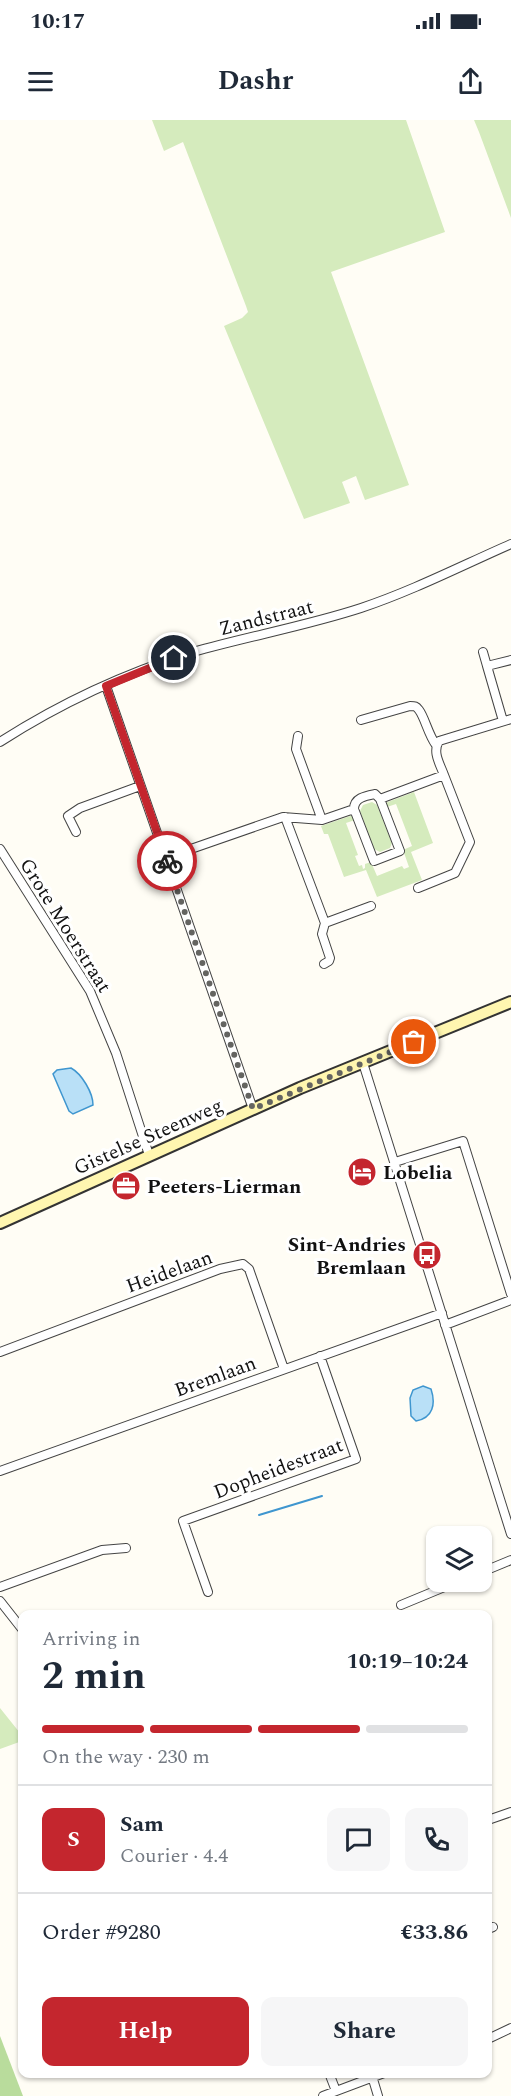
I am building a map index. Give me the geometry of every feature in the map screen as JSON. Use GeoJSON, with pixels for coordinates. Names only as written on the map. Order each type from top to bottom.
{"type":"FeatureCollection","features":[{"type":"Feature","properties":{"kind":"main road","name":"Gistelse Steenweg"},"geometry":{"type":"LineString","coordinates":[[0,1223],[253,1109],[511,1002]]}},
{"type":"Feature","properties":{"kind":"street","name":"Zandstraat"},"geometry":{"type":"LineString","coordinates":[[0,742],[59,707],[160,663],[380,602],[511,544]]}},
{"type":"Feature","properties":{"kind":"street"},"geometry":{"type":"LineString","coordinates":[[436,745],[442,739],[507,720],[483,652]]}},
{"type":"Feature","properties":{"kind":"street"},"geometry":{"type":"LineString","coordinates":[[487,666],[511,660]]}},
{"type":"Feature","properties":{"kind":"street"},"geometry":{"type":"LineString","coordinates":[[106,686],[253,1109]]}},
{"type":"Feature","properties":{"kind":"street"},"geometry":{"type":"LineString","coordinates":[[362,720],[410,706],[415,706],[419,710],[436,745],[436,752],[444,775],[470,842],[455,873],[418,888]]}},
{"type":"Feature","properties":{"kind":"street"},"geometry":{"type":"LineString","coordinates":[[298,736],[296,749],[322,820]]}},
{"type":"Feature","properties":{"kind":"street"},"geometry":{"type":"LineString","coordinates":[[381,799],[444,775]]}},
{"type":"Feature","properties":{"kind":"street"},"geometry":{"type":"LineString","coordinates":[[76,832],[68,816],[80,808],[140,786]]}},
{"type":"Feature","properties":{"kind":"street"},"geometry":{"type":"LineString","coordinates":[[375,794],[381,799],[400,851],[374,861],[354,809],[354,804],[358,799],[375,794]]}},
{"type":"Feature","properties":{"kind":"street"},"geometry":{"type":"LineString","coordinates":[[165,858],[285,817],[322,820],[354,809]]}},
{"type":"Feature","properties":{"kind":"street"},"geometry":{"type":"LineString","coordinates":[[285,817],[324,923],[322,934],[330,957],[330,961],[324,964]]}},
{"type":"Feature","properties":{"kind":"street","name":"Grote Moerstraat"},"geometry":{"type":"LineString","coordinates":[[0,849],[90,991],[116,1053],[150,1155]]}},
{"type":"Feature","properties":{"kind":"street"},"geometry":{"type":"LineString","coordinates":[[324,923],[371,906]]}},
{"type":"Feature","properties":{"kind":"street"},"geometry":{"type":"LineString","coordinates":[[363,1063],[511,1534]]}},
{"type":"Feature","properties":{"kind":"street"},"geometry":{"type":"LineString","coordinates":[[395,1162],[463,1141],[511,1294]]}},
{"type":"Feature","properties":{"kind":"street","name":"Heidelaan"},"geometry":{"type":"LineString","coordinates":[[0,1352],[220,1269],[243,1264],[249,1269],[284,1369]]}},
{"type":"Feature","properties":{"kind":"street"},"geometry":{"type":"LineString","coordinates":[[446,1324],[511,1300]]}},
{"type":"Feature","properties":{"kind":"street","name":"Bremlaan"},"geometry":{"type":"LineString","coordinates":[[0,1471],[442,1313]]}},
{"type":"Feature","properties":{"kind":"street","name":"Dopheidestraat"},"geometry":{"type":"LineString","coordinates":[[208,1592],[183,1521],[356,1459],[320,1356]]}},
{"type":"Feature","properties":{"kind":"street"},"geometry":{"type":"LineString","coordinates":[[0,1587],[102,1550],[126,1548]]}},
{"type":"Feature","properties":{"kind":"street"},"geometry":{"type":"LineString","coordinates":[[492,1568],[511,1560]]}},
{"type":"Feature","properties":{"kind":"street"},"geometry":{"type":"LineString","coordinates":[[401,1605],[432,1592]]}},
{"type":"Feature","properties":{"kind":"street"},"geometry":{"type":"LineString","coordinates":[[0,1601],[18,1624]]}},
{"type":"Feature","properties":{"kind":"street"},"geometry":{"type":"LineString","coordinates":[[492,1819],[511,1812]]}},
{"type":"Feature","properties":{"kind":"street"},"geometry":{"type":"LineString","coordinates":[[492,2036],[511,2028]]}},
{"type":"Feature","properties":{"kind":"street"},"geometry":{"type":"LineString","coordinates":[[331,2078],[336,2091]]}},
{"type":"Feature","properties":{"kind":"street"},"geometry":{"type":"LineString","coordinates":[[323,2096],[367,2078]]}},
{"type":"Feature","properties":{"kind":"street"},"geometry":{"type":"LineString","coordinates":[[373,2078],[378,2096]]}},
{"type":"Feature","properties":{"kind":"green space"},"geometry":{"type":"Polygon","coordinates":[[[152,120],[406,120],[445,232],[331,272],[409,485],[365,500],[356,476],[342,482],[350,503],[304,519],[224,326],[242,318],[248,312],[246,306],[183,142],[164,151],[152,120]]]}},
{"type":"Feature","properties":{"kind":"green space"},"geometry":{"type":"Polygon","coordinates":[[[474,120],[511,120],[511,218],[479,132],[474,120]]]}},
{"type":"Feature","properties":{"kind":"green space"},"geometry":{"type":"Polygon","coordinates":[[[414,792],[433,843],[411,852],[422,880],[377,897],[366,870],[344,877],[328,834],[324,834],[321,826],[353,815],[355,820],[346,823],[358,855],[355,856],[359,866],[362,865],[363,869],[365,864],[371,862],[377,876],[402,866],[404,869],[409,867],[403,850],[412,846],[396,804],[387,807],[385,803],[414,792]]]}},
{"type":"Feature","properties":{"kind":"green space"},"geometry":{"type":"Polygon","coordinates":[[[372,802],[377,805],[392,843],[390,848],[380,852],[374,849],[360,811],[363,805],[372,802]]]}},
{"type":"Feature","properties":{"kind":"green space"},"geometry":{"type":"Polygon","coordinates":[[[0,1708],[18,1730],[18,1742],[0,1749],[0,1708]]]}},
{"type":"Feature","properties":{"kind":"green space"},"geometry":{"type":"Polygon","coordinates":[[[0,2036],[23,2096],[0,2096],[0,2036]]]}},
{"type":"Feature","properties":{"kind":"water"},"geometry":{"type":"Polygon","coordinates":[[[71,1068],[86,1084],[93,1105],[73,1114],[69,1111],[53,1074],[57,1070],[71,1068]]]}},
{"type":"Feature","properties":{"kind":"water"},"geometry":{"type":"Polygon","coordinates":[[[423,1386],[431,1389],[432,1410],[426,1417],[416,1421],[411,1416],[410,1398],[413,1390],[423,1386]]]}},
{"type":"Feature","properties":{"kind":"waterway"},"geometry":{"type":"LineString","coordinates":[[259,1515],[322,1496]]}},
{"type":"Feature","properties":{"kind":"way so far"},"geometry":{"type":"LineString","coordinates":[[167,861],[253,1109],[414,1042]]}},
{"type":"Feature","properties":{"kind":"place","name":"Lobelia"},"geometry":{"type":"Point","coordinates":[362,1172]}},
{"type":"Feature","properties":{"kind":"place","name":"Peeters-Lierman"},"geometry":{"type":"Point","coordinates":[126,1186]}},
{"type":"Feature","properties":{"kind":"place","name":"Sint-Andries Bremlaan"},"geometry":{"type":"Point","coordinates":[427,1255]}},
{"type":"Feature","properties":{"kind":"route"},"geometry":{"type":"LineString","coordinates":[[167,861],[106,686],[174,658]]}}]}
